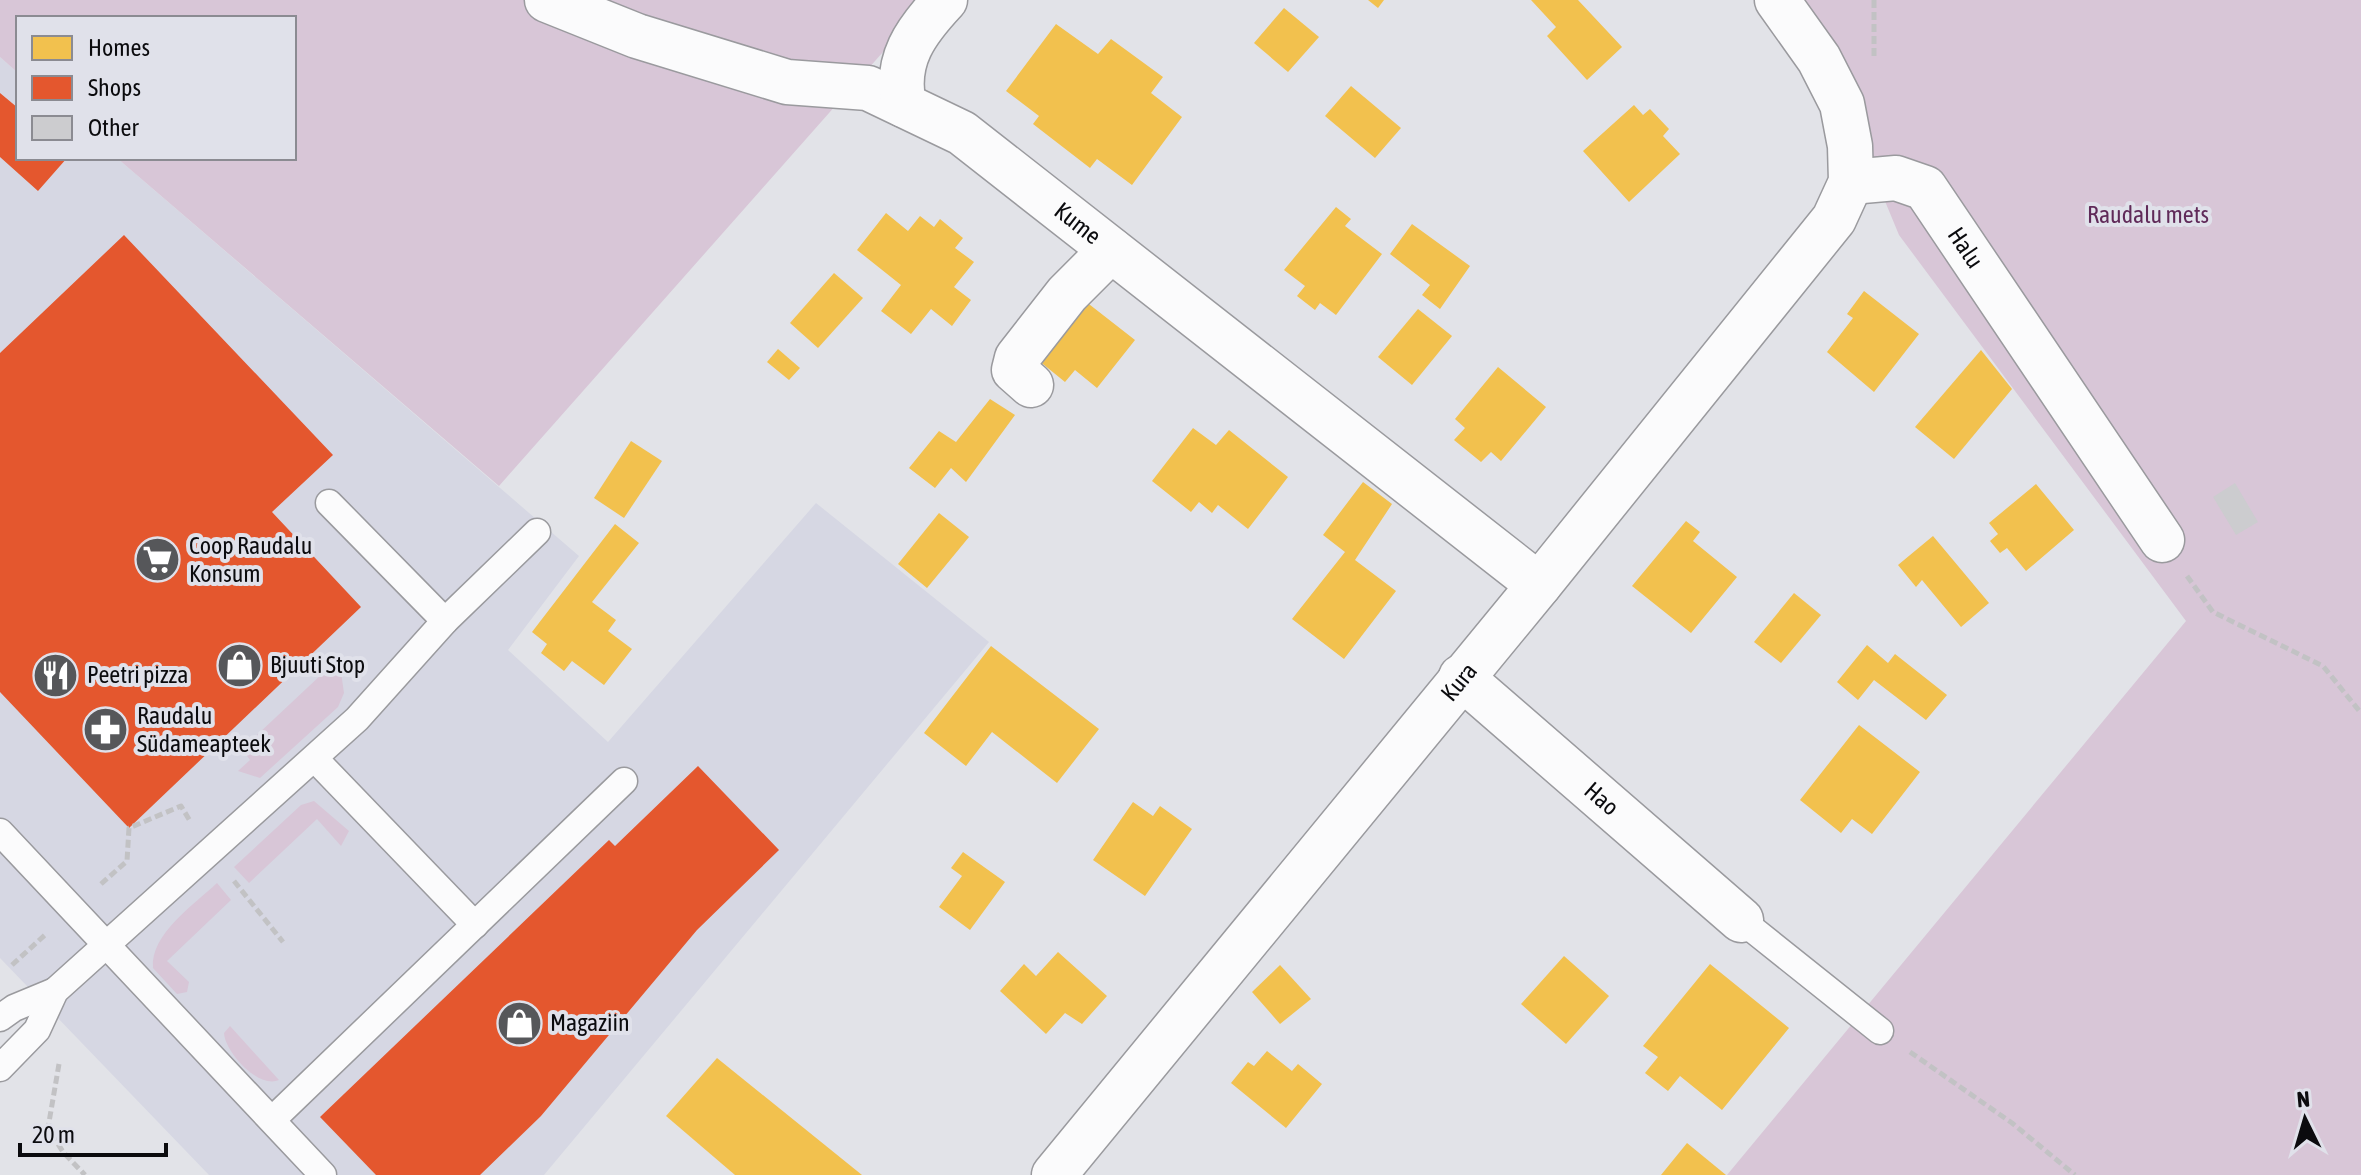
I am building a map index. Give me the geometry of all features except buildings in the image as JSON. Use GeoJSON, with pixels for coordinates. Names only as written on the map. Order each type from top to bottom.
{"type":"FeatureCollection","features":[{"type":"Feature","properties":{"kind":"street","name":"Kume"},"geometry":{"type":"LineString","coordinates":[[547,0],[637,36],[787,82],[868,88],[962,133],[1539,585]]}},
{"type":"Feature","properties":{"kind":"street"},"geometry":{"type":"LineString","coordinates":[[904,105],[901,82],[906,53],[919,28],[945,0]]}},
{"type":"Feature","properties":{"kind":"street"},"geometry":{"type":"LineString","coordinates":[[1777,0],[1819,59],[1842,104],[1850,146],[1851,182]]}},
{"type":"Feature","properties":{"kind":"street","name":"Halu"},"geometry":{"type":"LineString","coordinates":[[1851,182],[1896,178],[1925,188],[2162,540]]}},
{"type":"Feature","properties":{"kind":"street","name":"Kura"},"geometry":{"type":"LineString","coordinates":[[1054,1175],[1539,585],[1834,219],[1851,182]]}},
{"type":"Feature","properties":{"kind":"street"},"geometry":{"type":"LineString","coordinates":[[1031,385],[1014,370],[1017,358],[1067,294],[1111,250]]}},
{"type":"Feature","properties":{"kind":"street","name":"Hao"},"geometry":{"type":"LineString","coordinates":[[1461,677],[1741,920]]}},
{"type":"Feature","properties":{"kind":"lane"},"geometry":{"type":"LineString","coordinates":[[329,503],[445,621]]}},
{"type":"Feature","properties":{"kind":"lane"},"geometry":{"type":"LineString","coordinates":[[0,1018],[14,1008],[55,991],[315,759],[357,719],[445,621],[537,532]]}},
{"type":"Feature","properties":{"kind":"lane"},"geometry":{"type":"LineString","coordinates":[[315,759],[475,925]]}},
{"type":"Feature","properties":{"kind":"lane"},"geometry":{"type":"LineString","coordinates":[[272,1120],[624,781]]}},
{"type":"Feature","properties":{"kind":"lane"},"geometry":{"type":"LineString","coordinates":[[0,832],[323,1175]]}},
{"type":"Feature","properties":{"kind":"lane"},"geometry":{"type":"LineString","coordinates":[[1741,920],[1880,1031]]}},
{"type":"Feature","properties":{"kind":"lane"},"geometry":{"type":"LineString","coordinates":[[0,1068],[37,1030],[55,991]]}},
{"type":"Feature","properties":{"kind":"path"},"geometry":{"type":"LineString","coordinates":[[2162,540],[2213,612],[2323,666],[2361,713]]}},
{"type":"Feature","properties":{"kind":"path"},"geometry":{"type":"LineString","coordinates":[[37,1030],[55,1050],[60,1067],[48,1128],[63,1152],[85,1175]]}},
{"type":"Feature","properties":{"kind":"path"},"geometry":{"type":"LineString","coordinates":[[1880,1031],[2012,1123],[2075,1175]]}},
{"type":"Feature","properties":{"kind":"shaded area"},"geometry":{"type":"Polygon","coordinates":[[[0,57],[16,71],[16,160],[119,160],[579,556],[508,650],[608,742],[816,503],[989,642],[544,1175],[209,1175],[0,958],[0,57]]]}},
{"type":"Feature","properties":{"kind":"green space"},"geometry":{"type":"Polygon","coordinates":[[[0,0],[929,0],[499,486],[119,160],[296,160],[296,16],[16,16],[16,71],[0,57],[0,0]]]}},
{"type":"Feature","properties":{"kind":"green space","name":"Raudalu mets"},"geometry":{"type":"Polygon","coordinates":[[[1792,0],[2361,0],[2361,1175],[1727,1175],[2186,621],[1899,235],[1870,165],[1792,0]]]}},
{"type":"Feature","properties":{"kind":"green space"},"geometry":{"type":"Polygon","coordinates":[[[339,658],[344,693],[338,707],[260,778],[238,771],[250,760],[242,749],[339,658]]]}},
{"type":"Feature","properties":{"kind":"green space"},"geometry":{"type":"Polygon","coordinates":[[[314,801],[349,831],[341,846],[317,819],[249,883],[234,867],[301,805],[314,801]]]}},
{"type":"Feature","properties":{"kind":"green space"},"geometry":{"type":"Polygon","coordinates":[[[217,883],[231,900],[167,961],[189,982],[187,992],[177,994],[153,968],[158,943],[175,921],[217,883]]]}},
{"type":"Feature","properties":{"kind":"green space"},"geometry":{"type":"Polygon","coordinates":[[[230,1026],[279,1080],[262,1079],[236,1059],[224,1033],[230,1026]]]}},
{"type":"Feature","properties":{"kind":"place","name":"Coop Raudalu Konsum"},"geometry":{"type":"Point","coordinates":[158,560]}},
{"type":"Feature","properties":{"kind":"place","name":"Bjuuti Stop"},"geometry":{"type":"Point","coordinates":[239,665]}},
{"type":"Feature","properties":{"kind":"place","name":"Peetri pizza"},"geometry":{"type":"Point","coordinates":[56,675]}},
{"type":"Feature","properties":{"kind":"place","name":"Raudalu Südameapteek"},"geometry":{"type":"Point","coordinates":[106,730]}},
{"type":"Feature","properties":{"kind":"place","name":"Magaziin"},"geometry":{"type":"Point","coordinates":[519,1023]}}]}
